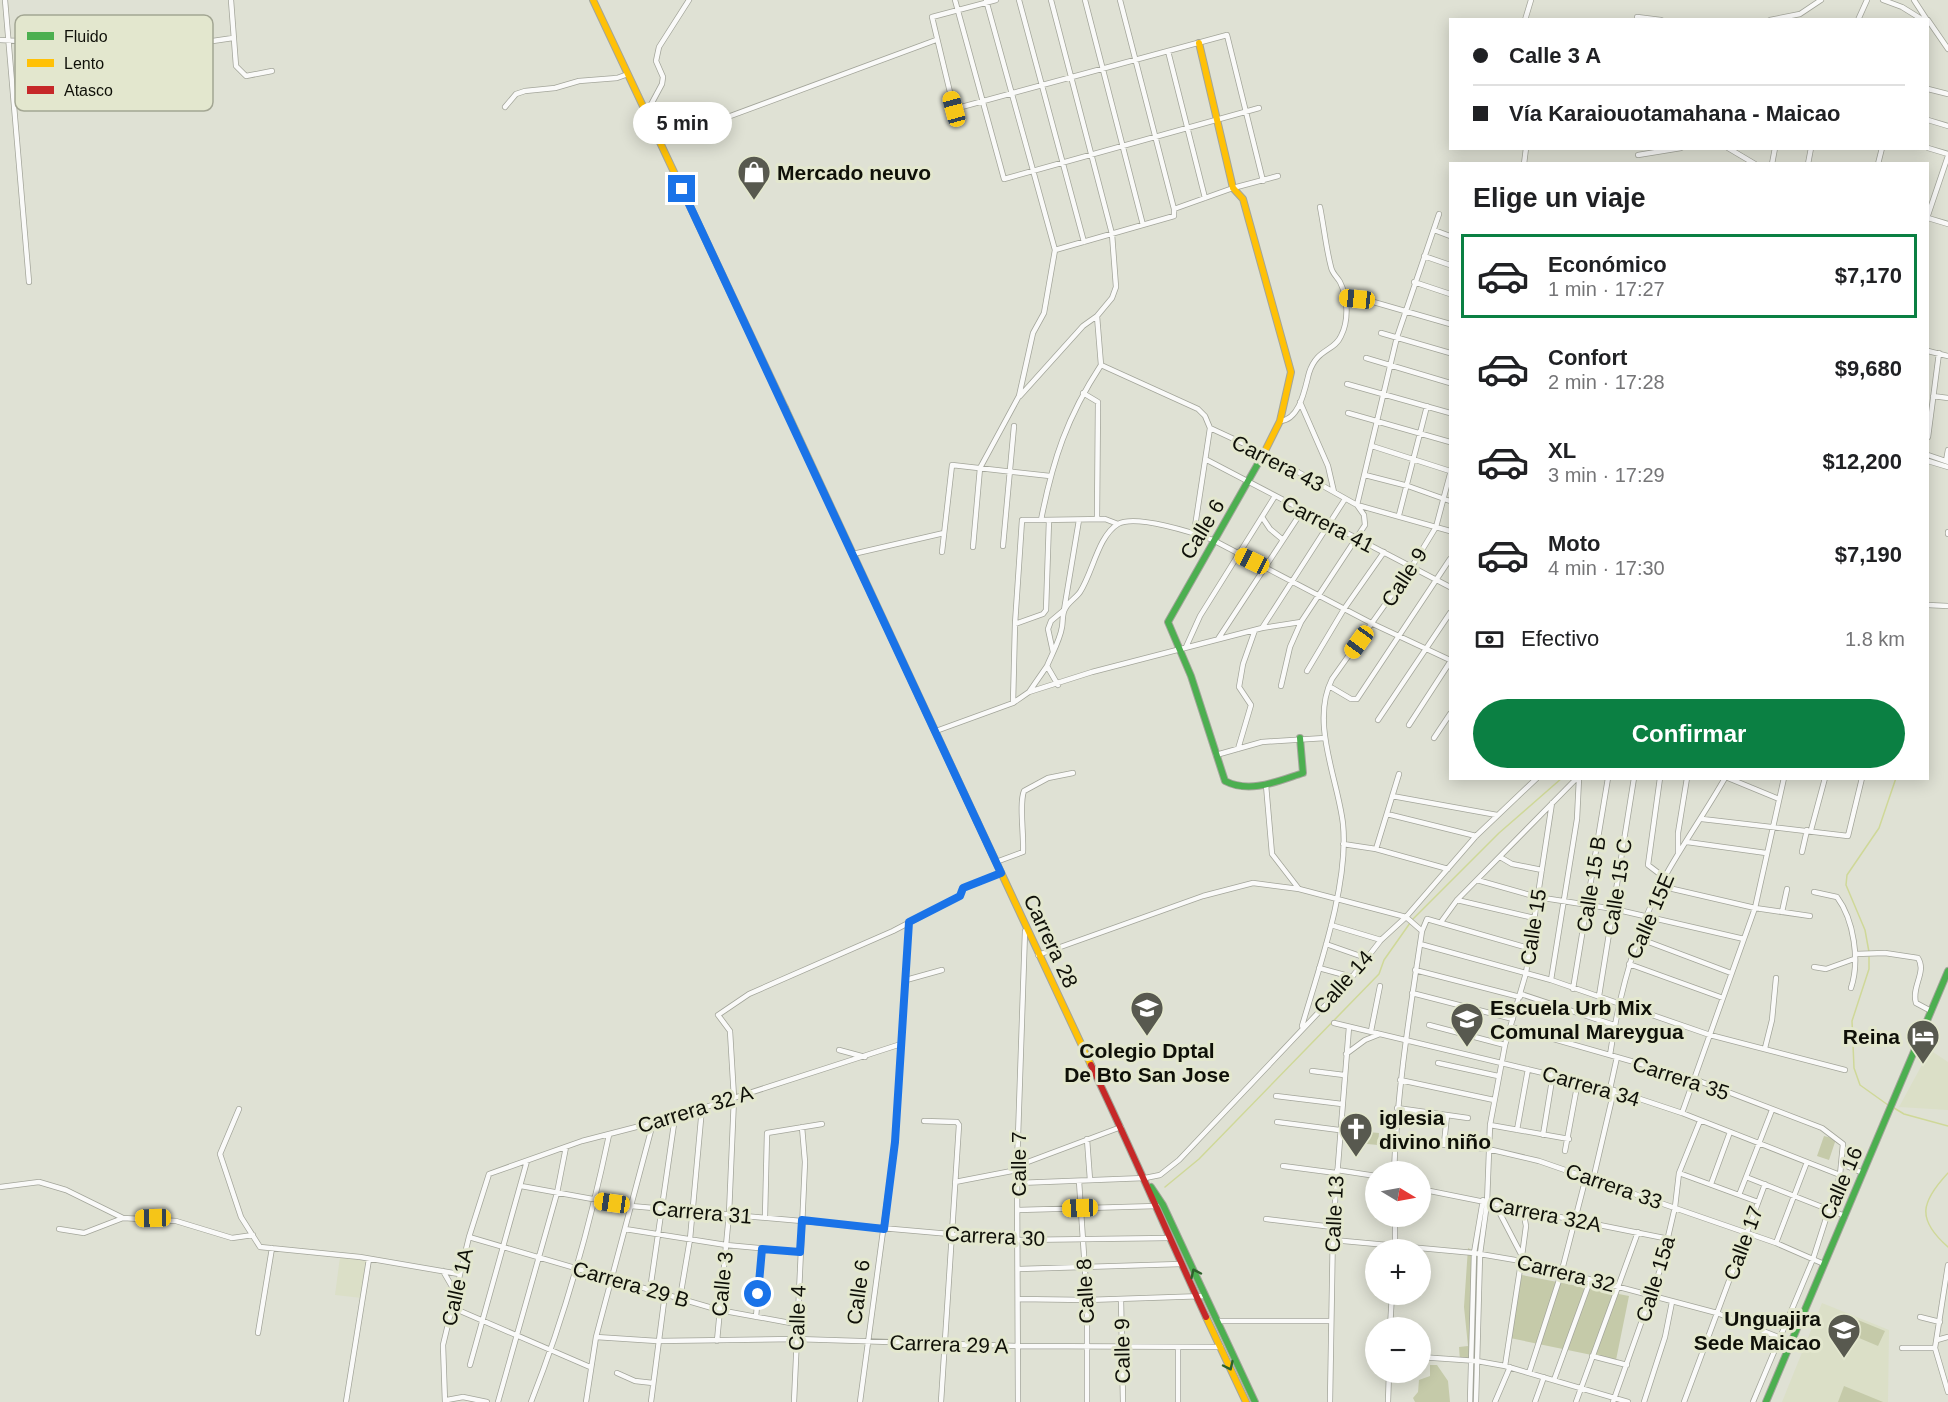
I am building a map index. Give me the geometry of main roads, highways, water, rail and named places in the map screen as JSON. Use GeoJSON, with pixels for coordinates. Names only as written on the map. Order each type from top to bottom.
{"type":"FeatureCollection","features":[{"type":"Feature","properties":{"kind":"main road","name":"Carrera 28"},"geometry":{"type":"LineString","coordinates":[[593,0],[936,731],[1038,955],[1145,1178],[1155,1207],[1246,1402]]}},
{"type":"Feature","properties":{"kind":"main road","name":"Calle 6"},"geometry":{"type":"LineString","coordinates":[[1199,43],[1233,188],[1243,199],[1291,372],[1280,421],[1250,482],[1213,540],[1168,622],[1191,676],[1225,781],[1230,785],[1266,785],[1305,771],[1300,738]]}},
{"type":"Feature","properties":{"kind":"main road","name":"Calle 16"},"geometry":{"type":"LineString","coordinates":[[1767,1402],[1947,975]]}},
{"type":"Feature","properties":{"kind":"main road","name":"Carrera 28"},"geometry":{"type":"LineString","coordinates":[[1145,1178],[1163,1205],[1255,1402]]}},
{"type":"Feature","properties":{"kind":"waterway"},"geometry":{"type":"LineString","coordinates":[[1413,919],[1499,833],[1560,780]]}},
{"type":"Feature","properties":{"kind":"waterway"},"geometry":{"type":"LineString","coordinates":[[1869,952],[1865,930],[1846,885],[1847,875],[1879,828],[1895,780]]}},
{"type":"Feature","properties":{"kind":"waterway"},"geometry":{"type":"LineString","coordinates":[[1165,1187],[1199,1159],[1379,974],[1384,960],[1410,923]]}},
{"type":"Feature","properties":{"kind":"waterway"},"geometry":{"type":"LineString","coordinates":[[1869,957],[1869,969],[1852,1021],[1854,1068],[1860,1085],[1888,1105]]}},
{"type":"Feature","properties":{"kind":"waterway"},"geometry":{"type":"LineString","coordinates":[[1894,1108],[1904,1114],[1948,1126]]}},
{"type":"Feature","properties":{"kind":"waterway"},"geometry":{"type":"LineString","coordinates":[[1948,1173],[1932,1193],[1926,1210],[1931,1228],[1948,1247]]}},
{"type":"Feature","properties":{"kind":"place","name":"Mercado neuvo"},"geometry":{"type":"Point","coordinates":[754,201]}},
{"type":"Feature","properties":{"kind":"place","name":"Colegio Dptal De Bto San Jose"},"geometry":{"type":"Point","coordinates":[1147,1037]}},
{"type":"Feature","properties":{"kind":"place","name":"Escuela Urb Mix Comunal Mareygua"},"geometry":{"type":"Point","coordinates":[1467,1048]}},
{"type":"Feature","properties":{"kind":"place","name":"Reina"},"geometry":{"type":"Point","coordinates":[1923,1065]}},
{"type":"Feature","properties":{"kind":"place","name":"iglesia divino niño"},"geometry":{"type":"Point","coordinates":[1356,1158]}},
{"type":"Feature","properties":{"kind":"place","name":"Unguajira Sede Maicao"},"geometry":{"type":"Point","coordinates":[1844,1359]}}]}
